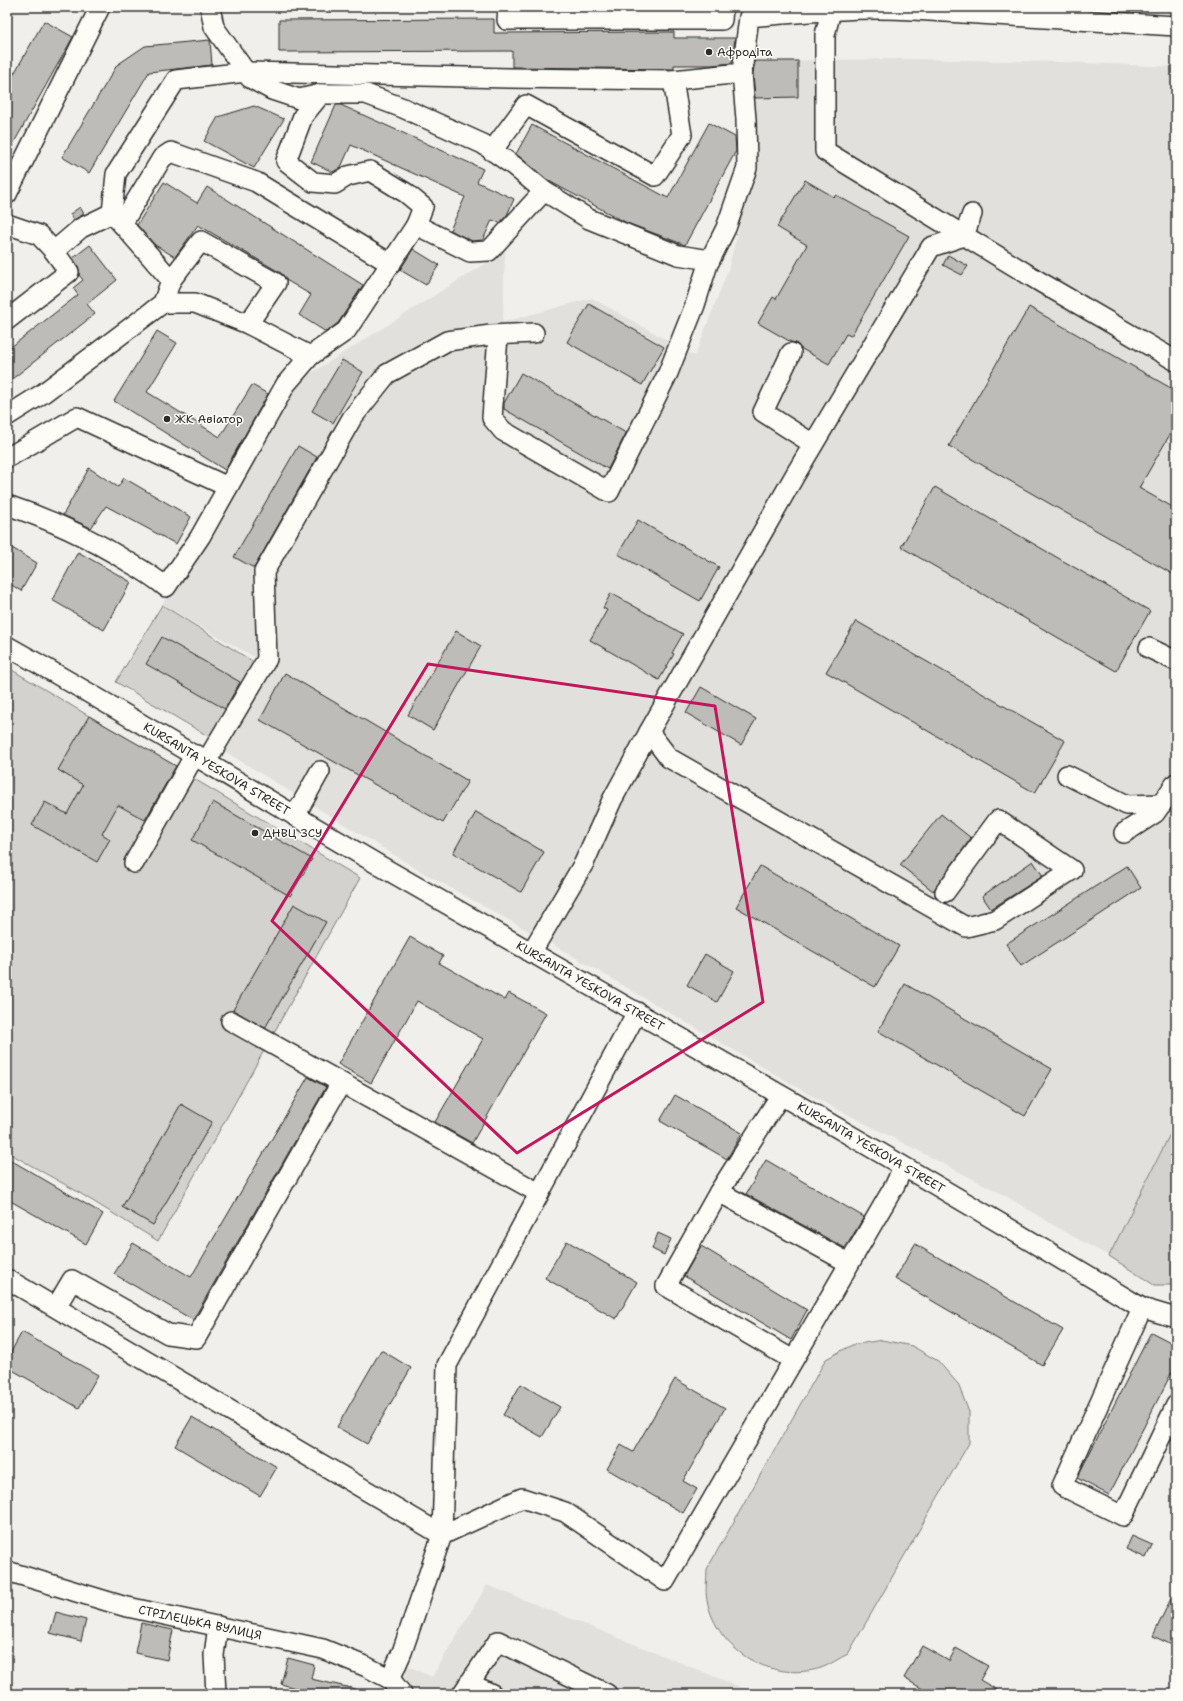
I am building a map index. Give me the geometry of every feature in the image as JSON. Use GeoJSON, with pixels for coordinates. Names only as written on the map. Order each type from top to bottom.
{"type":"FeatureCollection","features":[{"type":"Feature","properties":{"kind":"street"},"geometry":{"type":"LineString","coordinates":[[7,194],[100,7]]}},
{"type":"Feature","properties":{"kind":"street"},"geometry":{"type":"LineString","coordinates":[[210,7],[214,27],[250,78],[272,90],[299,99],[321,94],[366,94],[403,108],[483,144],[514,166],[544,192],[588,218],[678,255],[710,260]]}},
{"type":"Feature","properties":{"kind":"street"},"geometry":{"type":"LineString","coordinates":[[508,7],[507,20],[722,20],[723,7]]}},
{"type":"Feature","properties":{"kind":"street"},"geometry":{"type":"LineString","coordinates":[[832,8],[824,35],[825,151],[1042,283],[1176,361]]}},
{"type":"Feature","properties":{"kind":"street"},"geometry":{"type":"LineString","coordinates":[[498,336],[492,418],[503,431],[609,492],[668,373],[695,304],[703,276],[726,228],[747,168],[746,119],[742,73],[749,17],[832,8],[884,8],[1078,14],[1176,26]]}},
{"type":"Feature","properties":{"kind":"street"},"geometry":{"type":"LineString","coordinates":[[172,280],[117,219],[116,174],[176,80],[246,72],[532,79],[673,80],[742,73]]}},
{"type":"Feature","properties":{"kind":"street"},"geometry":{"type":"LineString","coordinates":[[492,150],[526,105],[532,79]]}},
{"type":"Feature","properties":{"kind":"street"},"geometry":{"type":"LineString","coordinates":[[526,105],[655,176],[682,135],[673,80]]}},
{"type":"Feature","properties":{"kind":"street"},"geometry":{"type":"LineString","coordinates":[[7,505],[51,520],[112,551],[155,578],[166,587],[200,537],[286,384],[310,356],[346,330],[416,225],[423,207],[406,193],[370,171],[348,176],[335,184],[313,182],[286,161],[303,116],[321,94]]}},
{"type":"Feature","properties":{"kind":"street"},"geometry":{"type":"LineString","coordinates":[[54,250],[81,228],[117,219],[162,158],[171,152],[256,182],[391,264]]}},
{"type":"Feature","properties":{"kind":"street"},"geometry":{"type":"LineString","coordinates":[[416,225],[470,252],[489,251],[544,192]]}},
{"type":"Feature","properties":{"kind":"street"},"geometry":{"type":"LineString","coordinates":[[964,236],[972,214]]}},
{"type":"Feature","properties":{"kind":"street"},"geometry":{"type":"LineString","coordinates":[[7,224],[40,235],[54,250],[69,272],[7,320]]}},
{"type":"Feature","properties":{"kind":"street"},"geometry":{"type":"LineString","coordinates":[[532,952],[584,863],[612,800],[649,732],[813,444],[931,247],[964,236]]}},
{"type":"Feature","properties":{"kind":"street"},"geometry":{"type":"LineString","coordinates":[[7,416],[42,394],[164,303],[172,280],[201,241],[276,283],[248,324]]}},
{"type":"Feature","properties":{"kind":"street"},"geometry":{"type":"LineString","coordinates":[[164,303],[195,303],[248,324],[310,356]]}},
{"type":"Feature","properties":{"kind":"street"},"geometry":{"type":"LineString","coordinates":[[134,863],[189,765],[201,759],[267,659],[264,572],[352,418],[387,374],[447,340],[534,333]]}},
{"type":"Feature","properties":{"kind":"street"},"geometry":{"type":"LineString","coordinates":[[791,353],[763,412],[813,444]]}},
{"type":"Feature","properties":{"kind":"street"},"geometry":{"type":"LineString","coordinates":[[7,458],[77,417],[228,487]]}},
{"type":"Feature","properties":{"kind":"street","name":"KURSANTA YESKOVA STREET"},"geometry":{"type":"LineString","coordinates":[[7,646],[87,691],[295,816],[637,1012],[1142,1308],[1176,1318]]}},
{"type":"Feature","properties":{"kind":"street"},"geometry":{"type":"LineString","coordinates":[[1149,648],[1176,661]]}},
{"type":"Feature","properties":{"kind":"street"},"geometry":{"type":"LineString","coordinates":[[649,732],[669,758],[966,926],[995,920],[1072,870],[998,820],[945,892]]}},
{"type":"Feature","properties":{"kind":"street"},"geometry":{"type":"LineString","coordinates":[[295,816],[320,771]]}},
{"type":"Feature","properties":{"kind":"street"},"geometry":{"type":"LineString","coordinates":[[1066,775],[1127,805],[1162,804]]}},
{"type":"Feature","properties":{"kind":"street"},"geometry":{"type":"LineString","coordinates":[[1124,833],[1155,813],[1176,783]]}},
{"type":"Feature","properties":{"kind":"street"},"geometry":{"type":"LineString","coordinates":[[402,1694],[390,1679],[402,1652],[442,1535],[447,1365],[637,1012]]}},
{"type":"Feature","properties":{"kind":"street"},"geometry":{"type":"LineString","coordinates":[[231,1021],[539,1193]]}},
{"type":"Feature","properties":{"kind":"street"},"geometry":{"type":"LineString","coordinates":[[56,1307],[72,1280],[168,1334],[196,1338],[341,1083]]}},
{"type":"Feature","properties":{"kind":"street"},"geometry":{"type":"LineString","coordinates":[[780,1096],[769,1116],[719,1192],[666,1286],[793,1360]]}},
{"type":"Feature","properties":{"kind":"street"},"geometry":{"type":"LineString","coordinates":[[442,1535],[522,1498],[564,1512],[665,1581],[895,1185],[903,1167]]}},
{"type":"Feature","properties":{"kind":"street"},"geometry":{"type":"LineString","coordinates":[[719,1192],[849,1264]]}},
{"type":"Feature","properties":{"kind":"street"},"geometry":{"type":"LineString","coordinates":[[7,1279],[442,1535]]}},
{"type":"Feature","properties":{"kind":"street"},"geometry":{"type":"LineString","coordinates":[[1142,1308],[1062,1486],[1123,1516],[1176,1405]]}},
{"type":"Feature","properties":{"kind":"street","name":"СТРІЛЕЦЬКА ВУЛИЦЯ"},"geometry":{"type":"LineString","coordinates":[[7,1571],[123,1606],[323,1649],[368,1667],[390,1679]]}},
{"type":"Feature","properties":{"kind":"street"},"geometry":{"type":"LineString","coordinates":[[216,1694],[214,1655],[218,1626]]}},
{"type":"Feature","properties":{"kind":"street"},"geometry":{"type":"LineString","coordinates":[[492,1694],[465,1689],[498,1641],[607,1694]]}},
{"type":"Feature","properties":{"kind":"highlighted area"},"geometry":{"type":"Polygon","coordinates":[[[428,664],[715,706],[763,1002],[517,1153],[272,921],[428,664]]]}},
{"type":"Feature","properties":{"kind":"shaded area"},"geometry":{"type":"Polygon","coordinates":[[[904,59],[1061,62],[1176,67],[1176,1125],[1109,1256],[1063,1231],[1006,1196],[812,1096],[554,945],[422,872],[221,749],[263,664],[279,671],[162,605],[263,433],[302,379],[505,251],[503,322],[592,298],[695,356],[728,270],[755,166],[752,61],[904,59]]]}},
{"type":"Feature","properties":{"kind":"shaded area"},"geometry":{"type":"Polygon","coordinates":[[[162,605],[257,664],[213,739],[116,682],[162,605]]]}},
{"type":"Feature","properties":{"kind":"shaded area"},"geometry":{"type":"Polygon","coordinates":[[[7,667],[360,878],[158,1241],[73,1189],[7,1152],[7,667]]]}},
{"type":"Feature","properties":{"kind":"shaded area"},"geometry":{"type":"Polygon","coordinates":[[[1176,1122],[1176,1285],[1154,1285],[1109,1256],[1176,1122]]]}},
{"type":"Feature","properties":{"kind":"shaded area"},"geometry":{"type":"Polygon","coordinates":[[[882,1340],[912,1346],[938,1361],[958,1384],[969,1412],[969,1443],[848,1654],[821,1668],[802,1671],[784,1671],[766,1667],[749,1659],[734,1648],[722,1634],[713,1618],[707,1600],[707,1569],[826,1359],[852,1345],[882,1340]]]}},
{"type":"Feature","properties":{"kind":"shaded area"},"geometry":{"type":"Polygon","coordinates":[[[487,1585],[758,1694],[380,1694],[406,1665],[432,1677],[487,1585]]]}},
{"type":"Feature","properties":{"kind":"building"},"geometry":{"type":"Polygon","coordinates":[[[494,19],[494,33],[674,32],[674,38],[735,38],[732,63],[712,65],[674,65],[674,69],[512,67],[512,51],[279,52],[279,20],[494,19]]]}},
{"type":"Feature","properties":{"kind":"building"},"geometry":{"type":"Polygon","coordinates":[[[44,21],[73,37],[7,155],[7,86],[44,21]]]}},
{"type":"Feature","properties":{"kind":"building"},"geometry":{"type":"Polygon","coordinates":[[[210,40],[212,65],[149,72],[89,173],[62,157],[117,65],[145,46],[210,40]]]}},
{"type":"Feature","properties":{"kind":"building"},"geometry":{"type":"Polygon","coordinates":[[[755,61],[798,61],[798,97],[755,98],[753,73],[755,61]]]}},
{"type":"Feature","properties":{"kind":"building"},"geometry":{"type":"Polygon","coordinates":[[[336,105],[341,105],[483,169],[477,182],[514,199],[507,215],[500,223],[492,220],[483,240],[472,241],[450,230],[465,197],[351,145],[341,167],[333,172],[311,162],[336,105]]]}},
{"type":"Feature","properties":{"kind":"building"},"geometry":{"type":"Polygon","coordinates":[[[254,106],[284,119],[254,168],[204,141],[218,117],[254,106]]]}},
{"type":"Feature","properties":{"kind":"building"},"geometry":{"type":"Polygon","coordinates":[[[709,123],[735,137],[736,151],[685,245],[627,223],[547,180],[516,154],[532,125],[668,198],[709,123]]]}},
{"type":"Feature","properties":{"kind":"building"},"geometry":{"type":"Polygon","coordinates":[[[805,180],[834,197],[836,195],[909,236],[851,336],[846,334],[829,364],[800,348],[796,343],[791,342],[758,323],[773,297],[776,299],[807,245],[777,227],[805,180]]]}},
{"type":"Feature","properties":{"kind":"building"},"geometry":{"type":"Polygon","coordinates":[[[164,182],[197,203],[207,187],[363,285],[338,323],[326,332],[299,315],[311,295],[286,280],[281,273],[198,225],[175,257],[155,245],[137,225],[164,182]]]}},
{"type":"Feature","properties":{"kind":"building"},"geometry":{"type":"Polygon","coordinates":[[[80,207],[84,214],[74,220],[70,214],[80,207]]]}},
{"type":"Feature","properties":{"kind":"building"},"geometry":{"type":"Polygon","coordinates":[[[90,245],[117,280],[87,304],[95,314],[7,383],[7,350],[78,295],[73,288],[83,280],[79,275],[78,266],[73,258],[90,245]]]}},
{"type":"Feature","properties":{"kind":"building"},"geometry":{"type":"Polygon","coordinates":[[[413,249],[439,265],[426,285],[400,270],[413,249]]]}},
{"type":"Feature","properties":{"kind":"building"},"geometry":{"type":"Polygon","coordinates":[[[948,255],[968,266],[962,275],[943,265],[948,255]]]}},
{"type":"Feature","properties":{"kind":"building"},"geometry":{"type":"Polygon","coordinates":[[[589,304],[664,347],[642,385],[567,342],[589,304]]]}},
{"type":"Feature","properties":{"kind":"building"},"geometry":{"type":"Polygon","coordinates":[[[1029,307],[1176,391],[1176,424],[1139,488],[1176,509],[1176,576],[949,446],[1029,307]]]}},
{"type":"Feature","properties":{"kind":"building","name":"ЖК Авіатор"},"geometry":{"type":"Polygon","coordinates":[[[157,331],[177,343],[147,392],[220,437],[252,385],[268,394],[225,470],[114,401],[157,331]]]}},
{"type":"Feature","properties":{"kind":"building"},"geometry":{"type":"Polygon","coordinates":[[[342,360],[363,372],[333,423],[312,411],[342,360]]]}},
{"type":"Feature","properties":{"kind":"building"},"geometry":{"type":"Polygon","coordinates":[[[521,373],[626,433],[608,469],[504,409],[504,403],[521,373]]]}},
{"type":"Feature","properties":{"kind":"building"},"geometry":{"type":"Polygon","coordinates":[[[298,446],[317,457],[254,568],[234,557],[298,446]]]}},
{"type":"Feature","properties":{"kind":"building"},"geometry":{"type":"Polygon","coordinates":[[[89,468],[118,487],[124,478],[191,517],[176,544],[106,506],[91,528],[63,515],[89,468]]]}},
{"type":"Feature","properties":{"kind":"building"},"geometry":{"type":"Polygon","coordinates":[[[935,487],[1150,611],[1116,671],[901,547],[935,487]]]}},
{"type":"Feature","properties":{"kind":"building"},"geometry":{"type":"Polygon","coordinates":[[[638,520],[719,567],[700,601],[618,554],[638,520]]]}},
{"type":"Feature","properties":{"kind":"building"},"geometry":{"type":"Polygon","coordinates":[[[7,545],[37,563],[21,591],[7,582],[7,545]]]}},
{"type":"Feature","properties":{"kind":"building"},"geometry":{"type":"Polygon","coordinates":[[[78,552],[131,582],[104,630],[52,600],[78,552]]]}},
{"type":"Feature","properties":{"kind":"building"},"geometry":{"type":"Polygon","coordinates":[[[611,593],[683,634],[672,653],[674,654],[659,680],[590,640],[607,610],[603,608],[611,593]]]}},
{"type":"Feature","properties":{"kind":"building"},"geometry":{"type":"Polygon","coordinates":[[[856,621],[1065,741],[1035,793],[826,672],[856,621]]]}},
{"type":"Feature","properties":{"kind":"building"},"geometry":{"type":"Polygon","coordinates":[[[456,631],[481,646],[433,730],[408,715],[456,631]]]}},
{"type":"Feature","properties":{"kind":"building"},"geometry":{"type":"Polygon","coordinates":[[[162,637],[240,682],[225,709],[146,664],[162,637]]]}},
{"type":"Feature","properties":{"kind":"building"},"geometry":{"type":"Polygon","coordinates":[[[285,673],[468,781],[443,823],[260,720],[285,673]]]}},
{"type":"Feature","properties":{"kind":"building"},"geometry":{"type":"Polygon","coordinates":[[[701,687],[756,719],[741,745],[686,713],[701,687]]]}},
{"type":"Feature","properties":{"kind":"building"},"geometry":{"type":"Polygon","coordinates":[[[89,716],[176,766],[145,820],[118,805],[102,834],[110,839],[97,862],[32,825],[45,802],[67,814],[83,785],[58,770],[89,716]]]}},
{"type":"Feature","properties":{"kind":"building"},"geometry":{"type":"Polygon","coordinates":[[[213,802],[312,859],[290,896],[192,840],[213,802]]]}},
{"type":"Feature","properties":{"kind":"building"},"geometry":{"type":"Polygon","coordinates":[[[476,812],[544,852],[521,892],[453,853],[476,812]]]}},
{"type":"Feature","properties":{"kind":"building"},"geometry":{"type":"Polygon","coordinates":[[[941,814],[971,838],[933,891],[900,865],[941,814]]]}},
{"type":"Feature","properties":{"kind":"building"},"geometry":{"type":"Polygon","coordinates":[[[1033,861],[1043,876],[991,909],[982,896],[1033,861]]]}},
{"type":"Feature","properties":{"kind":"building"},"geometry":{"type":"Polygon","coordinates":[[[760,866],[899,946],[875,987],[736,907],[760,866]]]}},
{"type":"Feature","properties":{"kind":"building"},"geometry":{"type":"Polygon","coordinates":[[[1127,866],[1141,888],[1021,966],[1006,944],[1127,866]]]}},
{"type":"Feature","properties":{"kind":"building"},"geometry":{"type":"Polygon","coordinates":[[[294,904],[326,922],[265,1028],[233,1010],[294,904]]]}},
{"type":"Feature","properties":{"kind":"building"},"geometry":{"type":"Polygon","coordinates":[[[410,937],[443,956],[439,963],[505,1000],[509,993],[546,1013],[472,1143],[435,1122],[483,1039],[417,1001],[371,1083],[338,1064],[410,937]]]}},
{"type":"Feature","properties":{"kind":"building"},"geometry":{"type":"Polygon","coordinates":[[[705,954],[734,971],[717,1002],[687,985],[705,954]]]}},
{"type":"Feature","properties":{"kind":"building"},"geometry":{"type":"Polygon","coordinates":[[[905,984],[1052,1069],[1025,1116],[878,1031],[905,984]]]}},
{"type":"Feature","properties":{"kind":"building"},"geometry":{"type":"Polygon","coordinates":[[[308,1077],[326,1087],[193,1320],[114,1274],[133,1243],[191,1277],[308,1077]]]}},
{"type":"Feature","properties":{"kind":"building"},"geometry":{"type":"Polygon","coordinates":[[[675,1095],[742,1133],[727,1159],[660,1121],[675,1095]]]}},
{"type":"Feature","properties":{"kind":"building"},"geometry":{"type":"Polygon","coordinates":[[[181,1104],[212,1122],[153,1225],[122,1207],[181,1104]]]}},
{"type":"Feature","properties":{"kind":"building"},"geometry":{"type":"Polygon","coordinates":[[[7,1158],[103,1214],[86,1244],[7,1199],[7,1158]]]}},
{"type":"Feature","properties":{"kind":"building"},"geometry":{"type":"Polygon","coordinates":[[[766,1160],[864,1217],[845,1248],[746,1194],[766,1160]]]}},
{"type":"Feature","properties":{"kind":"building"},"geometry":{"type":"Polygon","coordinates":[[[658,1233],[671,1239],[664,1255],[652,1249],[658,1233]]]}},
{"type":"Feature","properties":{"kind":"building"},"geometry":{"type":"Polygon","coordinates":[[[567,1241],[637,1282],[616,1319],[545,1278],[567,1241]]]}},
{"type":"Feature","properties":{"kind":"building"},"geometry":{"type":"Polygon","coordinates":[[[915,1244],[1063,1330],[1042,1365],[895,1279],[915,1244]]]}},
{"type":"Feature","properties":{"kind":"building"},"geometry":{"type":"Polygon","coordinates":[[[701,1246],[807,1310],[791,1340],[684,1276],[701,1246]]]}},
{"type":"Feature","properties":{"kind":"building"},"geometry":{"type":"Polygon","coordinates":[[[22,1332],[98,1375],[79,1408],[7,1367],[7,1359],[22,1332]]]}},
{"type":"Feature","properties":{"kind":"building"},"geometry":{"type":"Polygon","coordinates":[[[1151,1332],[1176,1345],[1176,1371],[1173,1370],[1109,1495],[1077,1478],[1151,1332]]]}},
{"type":"Feature","properties":{"kind":"building"},"geometry":{"type":"Polygon","coordinates":[[[381,1350],[411,1368],[367,1444],[337,1427],[381,1350]]]}},
{"type":"Feature","properties":{"kind":"building"},"geometry":{"type":"Polygon","coordinates":[[[675,1379],[725,1408],[683,1481],[697,1489],[683,1513],[607,1469],[621,1445],[633,1452],[675,1379]]]}},
{"type":"Feature","properties":{"kind":"building"},"geometry":{"type":"Polygon","coordinates":[[[521,1384],[560,1407],[542,1437],[503,1415],[521,1384]]]}},
{"type":"Feature","properties":{"kind":"building"},"geometry":{"type":"Polygon","coordinates":[[[192,1417],[277,1467],[260,1496],[175,1446],[192,1417]]]}},
{"type":"Feature","properties":{"kind":"building"},"geometry":{"type":"Polygon","coordinates":[[[1132,1536],[1152,1545],[1146,1558],[1126,1549],[1132,1536]]]}},
{"type":"Feature","properties":{"kind":"building"},"geometry":{"type":"Polygon","coordinates":[[[1176,1588],[1176,1647],[1153,1636],[1176,1588]]]}},
{"type":"Feature","properties":{"kind":"building"},"geometry":{"type":"Polygon","coordinates":[[[56,1612],[86,1620],[81,1641],[50,1633],[56,1612]]]}},
{"type":"Feature","properties":{"kind":"building"},"geometry":{"type":"Polygon","coordinates":[[[141,1623],[173,1630],[167,1660],[135,1653],[141,1623]]]}},
{"type":"Feature","properties":{"kind":"building"},"geometry":{"type":"Polygon","coordinates":[[[922,1646],[949,1661],[956,1648],[988,1666],[980,1680],[1004,1694],[931,1694],[904,1678],[922,1646]]]}},
{"type":"Feature","properties":{"kind":"building"},"geometry":{"type":"Polygon","coordinates":[[[288,1658],[314,1665],[311,1679],[356,1689],[356,1694],[317,1694],[281,1684],[288,1658]]]}},
{"type":"Feature","properties":{"kind":"place","name":"Афродіта"},"geometry":{"type":"Point","coordinates":[709,52]}},
{"type":"Feature","properties":{"kind":"place","name":"ЖК Авіатор"},"geometry":{"type":"Point","coordinates":[167,419]}},
{"type":"Feature","properties":{"kind":"place","name":"ДНВЦ ЗСУ"},"geometry":{"type":"Point","coordinates":[255,833]}}]}
